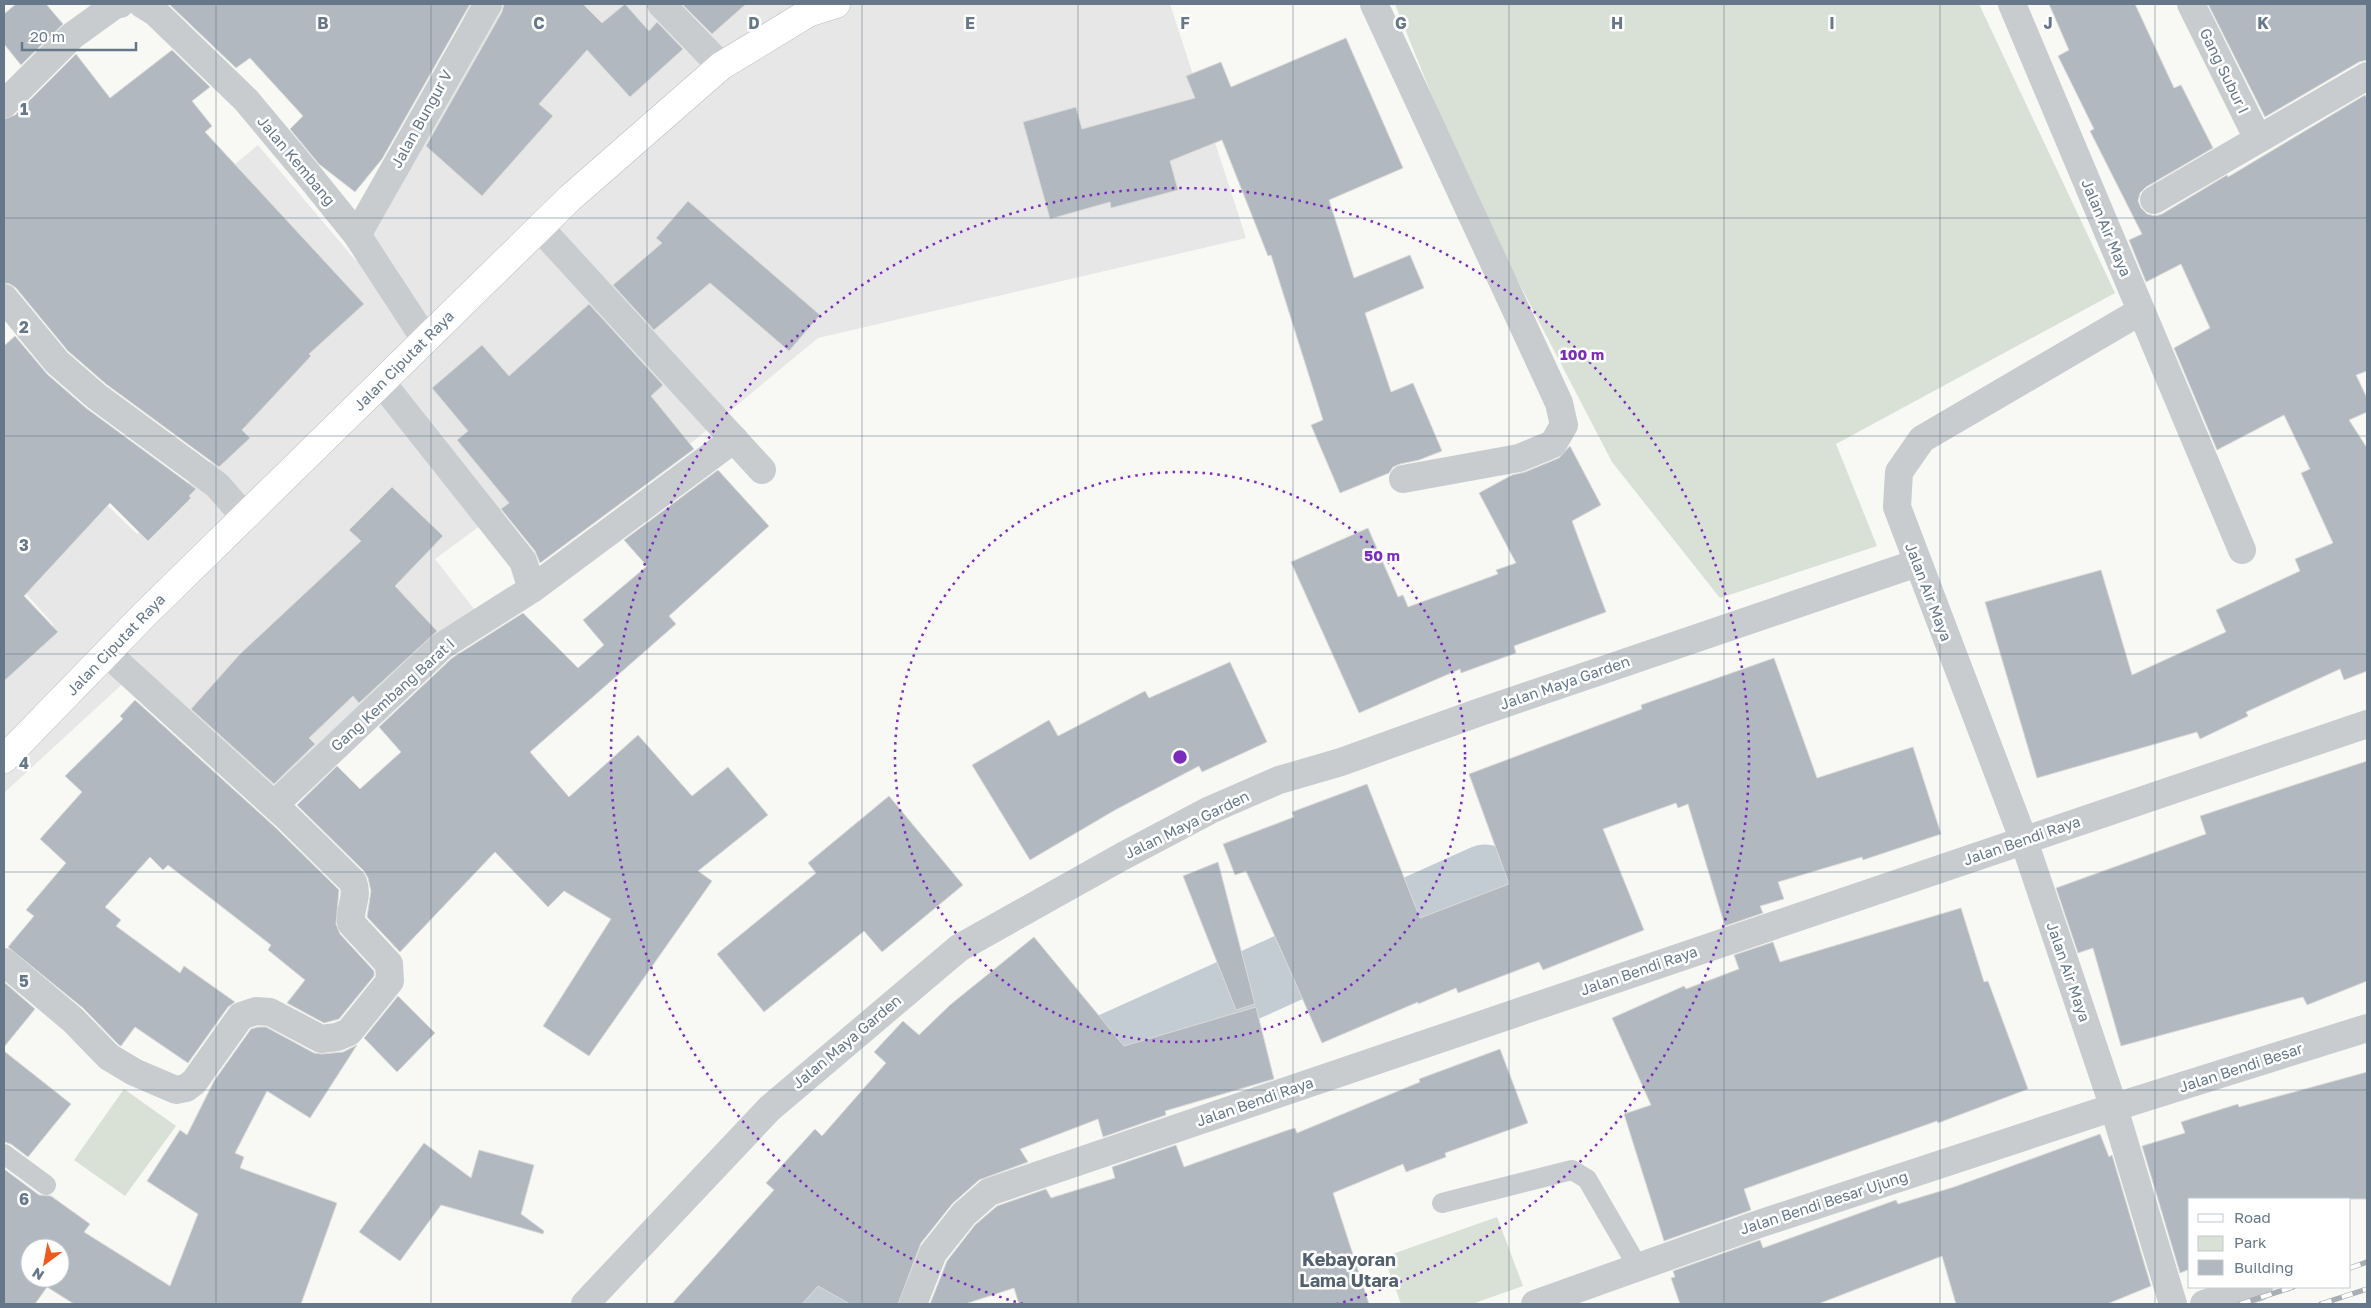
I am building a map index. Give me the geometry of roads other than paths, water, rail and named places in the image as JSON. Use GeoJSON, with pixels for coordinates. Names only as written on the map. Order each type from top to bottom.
{"type":"FeatureCollection","features":[{"type":"Feature","properties":{"kind":"main road","name":"Jalan Ciputat Raya"},"geometry":{"type":"LineString","coordinates":[[4,759],[145,614],[577,192],[721,66],[808,13],[836,4]]}},
{"type":"Feature","properties":{"kind":"street"},"geometry":{"type":"LineString","coordinates":[[4,104],[72,36],[115,5],[120,4]]}},
{"type":"Feature","properties":{"kind":"street","name":"Jalan Kembang"},"geometry":{"type":"LineString","coordinates":[[142,4],[155,12],[246,100],[357,235],[425,340]]}},
{"type":"Feature","properties":{"kind":"street"},"geometry":{"type":"LineString","coordinates":[[661,4],[721,66]]}},
{"type":"Feature","properties":{"kind":"street"},"geometry":{"type":"LineString","coordinates":[[1374,4],[1559,403],[1564,425],[1553,444],[1519,458],[1403,479]]}},
{"type":"Feature","properties":{"kind":"street","name":"Jalan Air Maya"},"geometry":{"type":"LineString","coordinates":[[2012,4],[2141,311],[1922,439],[1898,472],[1897,507],[2024,842],[2114,1108],[2173,1304]]}},
{"type":"Feature","properties":{"kind":"street","name":"Gang Subur I"},"geometry":{"type":"LineString","coordinates":[[2191,4],[2258,139]]}},
{"type":"Feature","properties":{"kind":"street","name":"Jalan Bungur V"},"geometry":{"type":"LineString","coordinates":[[357,235],[480,7]]}},
{"type":"Feature","properties":{"kind":"street"},"geometry":{"type":"LineString","coordinates":[[2154,200],[2367,76]]}},
{"type":"Feature","properties":{"kind":"street"},"geometry":{"type":"LineString","coordinates":[[540,228],[762,470]]}},
{"type":"Feature","properties":{"kind":"street"},"geometry":{"type":"LineString","coordinates":[[4,298],[58,362],[96,396],[217,484],[245,517]]}},
{"type":"Feature","properties":{"kind":"street"},"geometry":{"type":"LineString","coordinates":[[2141,311],[2242,550]]}},
{"type":"Feature","properties":{"kind":"street"},"geometry":{"type":"LineString","coordinates":[[382,383],[523,561],[532,589]]}},
{"type":"Feature","properties":{"kind":"street","name":"Gang Kembang Barat I"},"geometry":{"type":"LineString","coordinates":[[274,806],[442,646],[532,589],[734,439]]}},
{"type":"Feature","properties":{"kind":"street","name":"Jalan Maya Garden"},"geometry":{"type":"LineString","coordinates":[[585,1304],[770,1108],[959,948],[1114,861],[1210,810],[1279,780],[1342,762],[1489,708],[1917,563]]}},
{"type":"Feature","properties":{"kind":"street"},"geometry":{"type":"LineString","coordinates":[[4,962],[73,1020],[109,1057],[134,1072],[176,1090],[186,1088],[194,1082],[241,1016],[256,1011],[270,1012],[321,1039],[337,1037],[350,1032],[390,981],[389,964],[351,923],[350,916],[357,892],[353,882],[274,806],[108,654]]}},
{"type":"Feature","properties":{"kind":"street","name":"Jalan Bendi Raya"},"geometry":{"type":"LineString","coordinates":[[913,1304],[933,1253],[964,1214],[989,1192],[2367,724]]}},
{"type":"Feature","properties":{"kind":"street","name":"Jalan Bendi Besar"},"geometry":{"type":"LineString","coordinates":[[2114,1108],[2367,1028]]}},
{"type":"Feature","properties":{"kind":"street","name":"Jalan Bendi Besar Ujung"},"geometry":{"type":"LineString","coordinates":[[1535,1304],[1756,1224],[2114,1108]]}},
{"type":"Feature","properties":{"kind":"street"},"geometry":{"type":"LineString","coordinates":[[2204,1304],[2256,1288]]}},
{"type":"Feature","properties":{"kind":"lane"},"geometry":{"type":"LineString","coordinates":[[4,1154],[46,1185]]}},
{"type":"Feature","properties":{"kind":"lane"},"geometry":{"type":"LineString","coordinates":[[1442,1203],[1572,1170],[1587,1179],[1638,1267]]}},
{"type":"Feature","properties":{"kind":"waterway"},"geometry":{"type":"LineString","coordinates":[[1039,1089],[1108,1049],[1485,879]]}},
{"type":"Feature","properties":{"kind":"waterway"},"geometry":{"type":"LineString","coordinates":[[823,1304],[876,1244],[889,1218]]}},
{"type":"Feature","properties":{"kind":"railway"},"geometry":{"type":"LineString","coordinates":[[2351,1268],[2367,1262]]}},
{"type":"Feature","properties":{"kind":"railway"},"geometry":{"type":"LineString","coordinates":[[2240,1304],[2290,1288]]}},
{"type":"Feature","properties":{"kind":"railway"},"geometry":{"type":"LineString","coordinates":[[2321,1304],[2367,1289]]}},
{"type":"Feature","properties":{"kind":"district","name":"Kebayoran Lama Utara"},"geometry":{"type":"Point","coordinates":[1349,1270]}}]}
